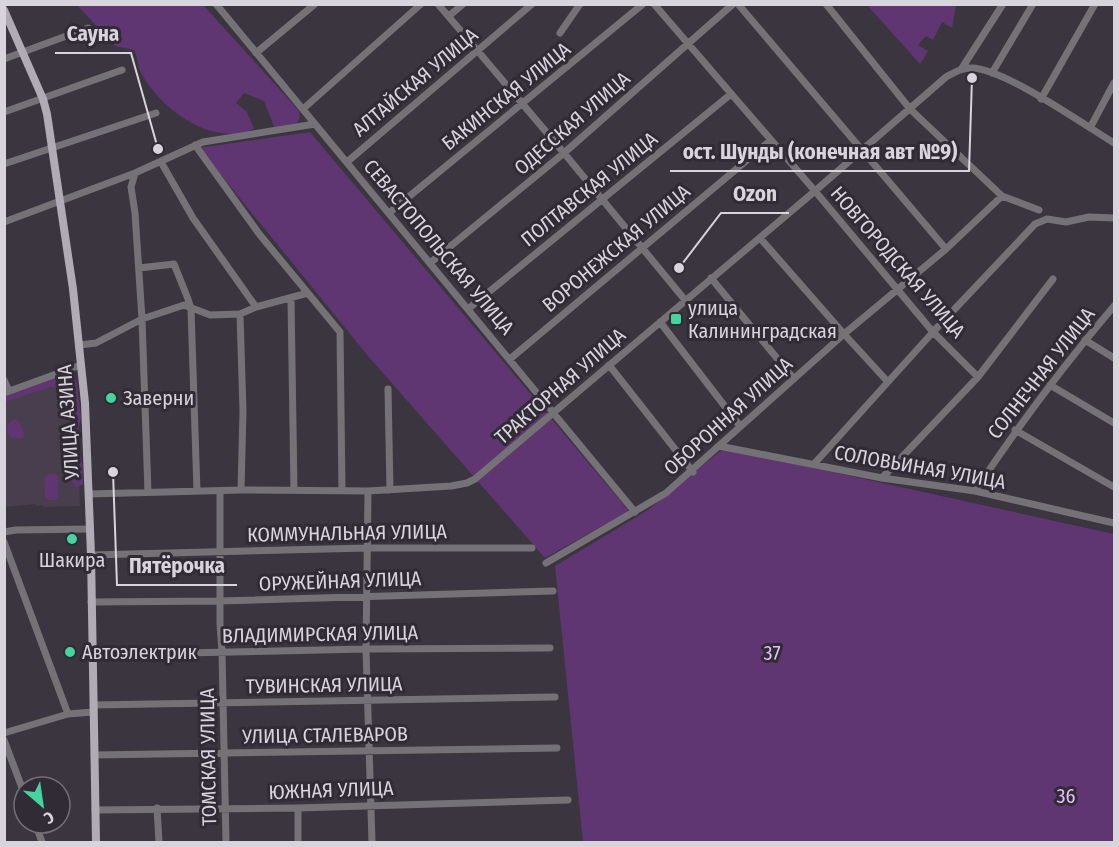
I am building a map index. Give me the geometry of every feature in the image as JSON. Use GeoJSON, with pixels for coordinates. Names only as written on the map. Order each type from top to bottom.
{"type":"FeatureCollection","features":[{"type":"Feature","properties":{"kind":"main road","name":"УЛИЦА АЗИНА"},"geometry":{"type":"LineString","coordinates":[[4,10],[43,99],[61,201],[80,345],[91,555],[96,843]]}},
{"type":"Feature","properties":{"kind":"street"},"geometry":{"type":"LineString","coordinates":[[256,53],[315,4]]}},
{"type":"Feature","properties":{"kind":"street"},"geometry":{"type":"LineString","coordinates":[[303,109],[421,4]]}},
{"type":"Feature","properties":{"kind":"street"},"geometry":{"type":"LineString","coordinates":[[438,4],[685,300]]}},
{"type":"Feature","properties":{"kind":"street"},"geometry":{"type":"LineString","coordinates":[[449,16],[462,4]]}},
{"type":"Feature","properties":{"kind":"street","name":"АЛТАЙСКАЯ УЛИЦА"},"geometry":{"type":"LineString","coordinates":[[347,162],[532,4]]}},
{"type":"Feature","properties":{"kind":"street"},"geometry":{"type":"LineString","coordinates":[[560,33],[580,4]]}},
{"type":"Feature","properties":{"kind":"street","name":"БАКИНСКАЯ УЛИЦА"},"geometry":{"type":"LineString","coordinates":[[389,213],[643,4]]}},
{"type":"Feature","properties":{"kind":"street","name":"НОВГОРОДСКАЯ УЛИЦА"},"geometry":{"type":"LineString","coordinates":[[654,4],[933,332],[978,377]]}},
{"type":"Feature","properties":{"kind":"street"},"geometry":{"type":"LineString","coordinates":[[736,4],[946,249]]}},
{"type":"Feature","properties":{"kind":"street","name":"ОДЕССКАЯ УЛИЦА"},"geometry":{"type":"LineString","coordinates":[[430,263],[564,153],[736,4]]}},
{"type":"Feature","properties":{"kind":"street"},"geometry":{"type":"LineString","coordinates":[[826,4],[910,109],[1002,196],[1039,210]]}},
{"type":"Feature","properties":{"kind":"street"},"geometry":{"type":"LineString","coordinates":[[962,68],[1003,4]]}},
{"type":"Feature","properties":{"kind":"street"},"geometry":{"type":"LineString","coordinates":[[992,73],[1034,4]]}},
{"type":"Feature","properties":{"kind":"street","name":"СЕВАСТОПОЛЬСКАЯ УЛИЦА"},"geometry":{"type":"LineString","coordinates":[[216,5],[635,512]]}},
{"type":"Feature","properties":{"kind":"street"},"geometry":{"type":"LineString","coordinates":[[1041,99],[1093,8]]}},
{"type":"Feature","properties":{"kind":"street"},"geometry":{"type":"LineString","coordinates":[[4,59],[88,28]]}},
{"type":"Feature","properties":{"kind":"street"},"geometry":{"type":"LineString","coordinates":[[962,68],[973,68],[992,73],[1041,99],[1114,143]]}},
{"type":"Feature","properties":{"kind":"street","name":"ТРАКТОРНАЯ УЛИЦА"},"geometry":{"type":"LineString","coordinates":[[89,494],[241,490],[368,491],[453,485],[475,479],[946,77],[962,68]]}},
{"type":"Feature","properties":{"kind":"street"},"geometry":{"type":"LineString","coordinates":[[4,112],[122,70]]}},
{"type":"Feature","properties":{"kind":"street"},"geometry":{"type":"LineString","coordinates":[[1090,129],[1114,83]]}},
{"type":"Feature","properties":{"kind":"street","name":"ПОЛТАВСКАЯ УЛИЦА"},"geometry":{"type":"LineString","coordinates":[[468,309],[732,94]]}},
{"type":"Feature","properties":{"kind":"street"},"geometry":{"type":"LineString","coordinates":[[4,164],[156,113]]}},
{"type":"Feature","properties":{"kind":"street"},"geometry":{"type":"LineString","coordinates":[[4,222],[135,173],[195,145],[315,124]]}},
{"type":"Feature","properties":{"kind":"street","name":"ВОРОНЕЖСКАЯ УЛИЦА"},"geometry":{"type":"LineString","coordinates":[[510,358],[771,140]]}},
{"type":"Feature","properties":{"kind":"street"},"geometry":{"type":"LineString","coordinates":[[195,145],[260,235],[340,332],[342,491]]}},
{"type":"Feature","properties":{"kind":"street"},"geometry":{"type":"LineString","coordinates":[[162,162],[193,218],[256,307]]}},
{"type":"Feature","properties":{"kind":"street"},"geometry":{"type":"LineString","coordinates":[[135,173],[131,187],[135,213],[142,319],[148,492]]}},
{"type":"Feature","properties":{"kind":"street"},"geometry":{"type":"LineString","coordinates":[[114,181],[131,187]]}},
{"type":"Feature","properties":{"kind":"street","name":"ОБОРОННАЯ УЛИЦА"},"geometry":{"type":"LineString","coordinates":[[546,563],[666,494],[843,334],[946,249],[1002,196]]}},
{"type":"Feature","properties":{"kind":"street"},"geometry":{"type":"LineString","coordinates":[[814,464],[933,332],[1035,224],[1047,219],[1066,222],[1089,217],[1114,218]]}},
{"type":"Feature","properties":{"kind":"street"},"geometry":{"type":"LineString","coordinates":[[760,238],[888,382]]}},
{"type":"Feature","properties":{"kind":"street"},"geometry":{"type":"LineString","coordinates":[[139,268],[174,264],[189,299],[197,491]]}},
{"type":"Feature","properties":{"kind":"street"},"geometry":{"type":"LineString","coordinates":[[711,278],[794,379]]}},
{"type":"Feature","properties":{"kind":"street"},"geometry":{"type":"LineString","coordinates":[[882,478],[978,377],[1053,279]]}},
{"type":"Feature","properties":{"kind":"street"},"geometry":{"type":"LineString","coordinates":[[80,345],[96,343],[142,319],[184,305],[210,315],[240,314],[256,307],[308,293]]}},
{"type":"Feature","properties":{"kind":"street"},"geometry":{"type":"LineString","coordinates":[[291,299],[294,490]]}},
{"type":"Feature","properties":{"kind":"street","name":"СОЛНЕЧНАЯ УЛИЦА"},"geometry":{"type":"LineString","coordinates":[[975,491],[1015,430],[1114,306]]}},
{"type":"Feature","properties":{"kind":"street"},"geometry":{"type":"LineString","coordinates":[[240,314],[243,411],[241,490]]}},
{"type":"Feature","properties":{"kind":"street"},"geometry":{"type":"LineString","coordinates":[[660,322],[740,426]]}},
{"type":"Feature","properties":{"kind":"street"},"geometry":{"type":"LineString","coordinates":[[1085,340],[1114,358]]}},
{"type":"Feature","properties":{"kind":"street"},"geometry":{"type":"LineString","coordinates":[[4,380],[7,392],[81,365]]}},
{"type":"Feature","properties":{"kind":"street"},"geometry":{"type":"LineString","coordinates":[[609,365],[693,471]]}},
{"type":"Feature","properties":{"kind":"street"},"geometry":{"type":"LineString","coordinates":[[1050,385],[1114,423]]}},
{"type":"Feature","properties":{"kind":"street"},"geometry":{"type":"LineString","coordinates":[[388,389],[390,490]]}},
{"type":"Feature","properties":{"kind":"street"},"geometry":{"type":"LineString","coordinates":[[1015,430],[1114,487]]}},
{"type":"Feature","properties":{"kind":"street","name":"СОЛОВЬИНАЯ УЛИЦА"},"geometry":{"type":"LineString","coordinates":[[719,446],[882,478],[975,491],[1114,523]]}},
{"type":"Feature","properties":{"kind":"street","name":"ТОМСКАЯ УЛИЦА"},"geometry":{"type":"LineString","coordinates":[[220,491],[220,601],[226,843]]}},
{"type":"Feature","properties":{"kind":"street"},"geometry":{"type":"LineString","coordinates":[[368,491],[366,649],[372,843]]}},
{"type":"Feature","properties":{"kind":"street"},"geometry":{"type":"LineString","coordinates":[[4,532],[90,529]]}},
{"type":"Feature","properties":{"kind":"street"},"geometry":{"type":"LineString","coordinates":[[4,542],[68,714]]}},
{"type":"Feature","properties":{"kind":"street","name":"КОММУНАЛЬНАЯ УЛИЦА"},"geometry":{"type":"LineString","coordinates":[[91,555],[367,548],[532,548]]}},
{"type":"Feature","properties":{"kind":"street","name":"ОРУЖЕЙНАЯ УЛИЦА"},"geometry":{"type":"LineString","coordinates":[[91,602],[367,598],[553,591]]}},
{"type":"Feature","properties":{"kind":"street","name":"ВЛАДИМИРСКАЯ УЛИЦА"},"geometry":{"type":"LineString","coordinates":[[91,655],[366,649],[550,648]]}},
{"type":"Feature","properties":{"kind":"street","name":"ТУВИНСКАЯ УЛИЦА"},"geometry":{"type":"LineString","coordinates":[[4,733],[93,709],[368,699],[555,697]]}},
{"type":"Feature","properties":{"kind":"street"},"geometry":{"type":"LineString","coordinates":[[4,740],[17,775]]}},
{"type":"Feature","properties":{"kind":"street","name":"УЛИЦА СТАЛЕВАРОВ"},"geometry":{"type":"LineString","coordinates":[[94,755],[223,754],[370,749],[557,748]]}},
{"type":"Feature","properties":{"kind":"street","name":"ЮЖНАЯ УЛИЦА"},"geometry":{"type":"LineString","coordinates":[[95,810],[298,808],[568,800]]}},
{"type":"Feature","properties":{"kind":"street"},"geometry":{"type":"LineString","coordinates":[[157,808],[159,843]]}},
{"type":"Feature","properties":{"kind":"street"},"geometry":{"type":"LineString","coordinates":[[298,808],[298,843]]}},
{"type":"Feature","properties":{"kind":"shaded area"},"geometry":{"type":"Polygon","coordinates":[[[66,375],[75,376],[80,506],[43,507],[43,505],[36,506],[35,504],[5,507],[4,401],[66,375]]]}},
{"type":"Feature","properties":{"kind":"green space"},"geometry":{"type":"Polygon","coordinates":[[[77,5],[203,5],[299,111],[300,117],[297,123],[275,129],[264,101],[244,93],[236,103],[247,112],[254,129],[226,134],[197,126],[172,109],[151,88],[140,70],[134,50],[115,46],[77,5]]]}},
{"type":"Feature","properties":{"kind":"green space"},"geometry":{"type":"Polygon","coordinates":[[[867,5],[956,5],[952,28],[942,22],[933,40],[926,36],[918,45],[928,51],[920,64],[867,5]]]}},
{"type":"Feature","properties":{"kind":"green space"},"geometry":{"type":"Polygon","coordinates":[[[310,132],[629,511],[545,558],[368,356],[199,148],[310,132]]]}},
{"type":"Feature","properties":{"kind":"green space"},"geometry":{"type":"Polygon","coordinates":[[[58,375],[75,378],[77,383],[81,418],[78,432],[71,432],[67,392],[64,388],[50,387],[5,402],[5,395],[58,375]]]}},
{"type":"Feature","properties":{"kind":"green space"},"geometry":{"type":"Polygon","coordinates":[[[14,419],[19,421],[25,435],[23,438],[13,438],[8,433],[7,426],[14,419]]]}},
{"type":"Feature","properties":{"kind":"green space"},"geometry":{"type":"Polygon","coordinates":[[[74,447],[80,455],[83,469],[83,484],[76,488],[71,481],[70,451],[74,447]]]}},
{"type":"Feature","properties":{"kind":"green space","name":"37"},"geometry":{"type":"Polygon","coordinates":[[[724,448],[1114,534],[1114,842],[583,842],[555,566],[648,510],[724,448]]]}},
{"type":"Feature","properties":{"kind":"green space"},"geometry":{"type":"Polygon","coordinates":[[[48,474],[58,476],[56,500],[48,500],[45,496],[44,478],[48,474]]]}},
{"type":"Feature","properties":{"kind":"place","name":"ост. Шунды (конечная авт №9)"},"geometry":{"type":"Point","coordinates":[972,78]}},
{"type":"Feature","properties":{"kind":"place","name":"Сауна"},"geometry":{"type":"Point","coordinates":[158,149]}},
{"type":"Feature","properties":{"kind":"place","name":"Ozon"},"geometry":{"type":"Point","coordinates":[679,268]}},
{"type":"Feature","properties":{"kind":"place","name":"улица Калининградская"},"geometry":{"type":"Point","coordinates":[676,319]}},
{"type":"Feature","properties":{"kind":"place","name":"Заверни"},"geometry":{"type":"Point","coordinates":[111,398]}},
{"type":"Feature","properties":{"kind":"place","name":"Пятёрочка"},"geometry":{"type":"Point","coordinates":[113,472]}},
{"type":"Feature","properties":{"kind":"place","name":"Шакира"},"geometry":{"type":"Point","coordinates":[72,539]}},
{"type":"Feature","properties":{"kind":"place","name":"Автоэлектрик"},"geometry":{"type":"Point","coordinates":[70,652]}},
{"type":"Feature","properties":{"kind":"park label","name":"36"},"geometry":{"type":"Point","coordinates":[1066,796]}}]}
